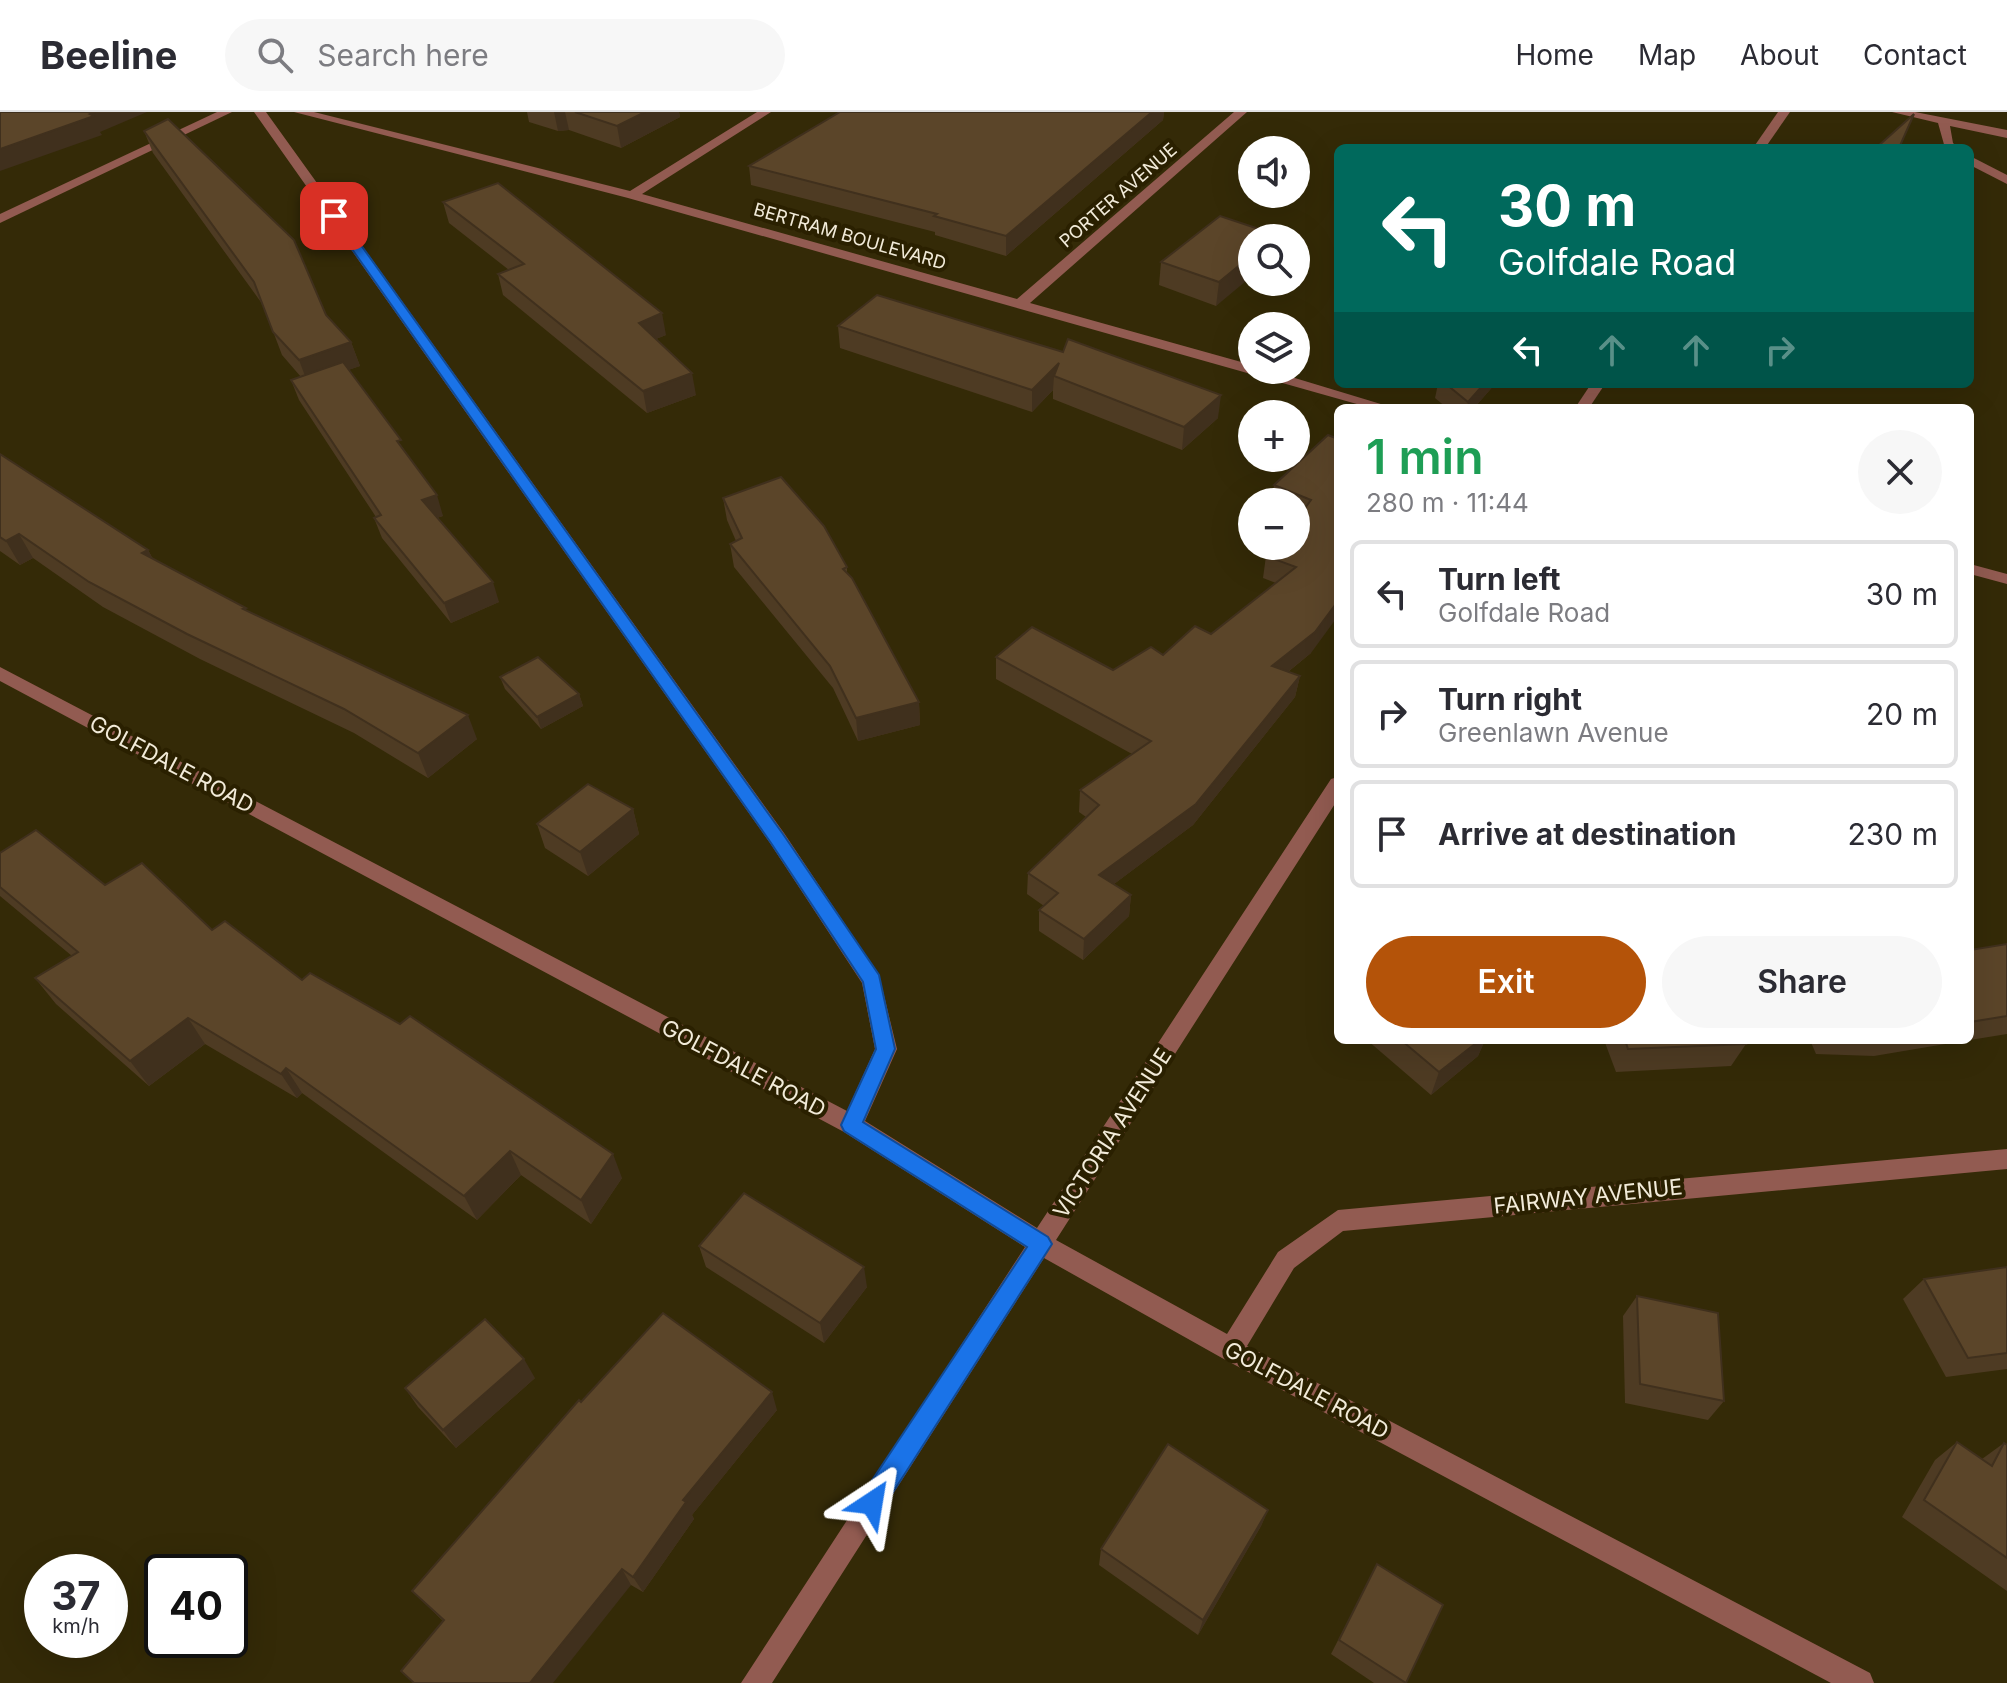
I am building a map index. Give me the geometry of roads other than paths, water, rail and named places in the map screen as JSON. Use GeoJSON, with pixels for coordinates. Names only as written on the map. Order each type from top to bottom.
{"type":"FeatureCollection","features":[{"type":"Feature","properties":{"kind":"street"},"geometry":{"type":"LineString","coordinates":[[0,219],[226,112]]}},
{"type":"Feature","properties":{"kind":"street"},"geometry":{"type":"LineString","coordinates":[[260,112],[777,838],[872,981],[886,1049],[852,1125]]}},
{"type":"Feature","properties":{"kind":"street","name":"BERTRAM BOULEVARD"},"geometry":{"type":"LineString","coordinates":[[300,112],[632,195],[1373,404]]}},
{"type":"Feature","properties":{"kind":"street"},"geometry":{"type":"LineString","coordinates":[[632,195],[765,112]]}},
{"type":"Feature","properties":{"kind":"street","name":"PORTER AVENUE"},"geometry":{"type":"LineString","coordinates":[[1019,305],[1241,112]]}},
{"type":"Feature","properties":{"kind":"street"},"geometry":{"type":"LineString","coordinates":[[1762,144],[1784,112]]}},
{"type":"Feature","properties":{"kind":"street"},"geometry":{"type":"LineString","coordinates":[[1898,112],[2007,134]]}},
{"type":"Feature","properties":{"kind":"street"},"geometry":{"type":"LineString","coordinates":[[1943,121],[1947,144]]}},
{"type":"Feature","properties":{"kind":"street"},"geometry":{"type":"LineString","coordinates":[[1974,162],[2007,180]]}},
{"type":"Feature","properties":{"kind":"street"},"geometry":{"type":"LineString","coordinates":[[1974,570],[2007,579]]}},
{"type":"Feature","properties":{"kind":"street","name":"GOLFDALE ROAD"},"geometry":{"type":"LineString","coordinates":[[0,673],[852,1125],[1041,1244],[1231,1350],[1860,1683]]}},
{"type":"Feature","properties":{"kind":"street","name":"VICTORIA AVENUE"},"geometry":{"type":"LineString","coordinates":[[755,1683],[1334,790]]}},
{"type":"Feature","properties":{"kind":"street","name":"FAIRWAY AVENUE"},"geometry":{"type":"LineString","coordinates":[[1231,1350],[1286,1260],[1338,1221],[2007,1159]]}}]}
